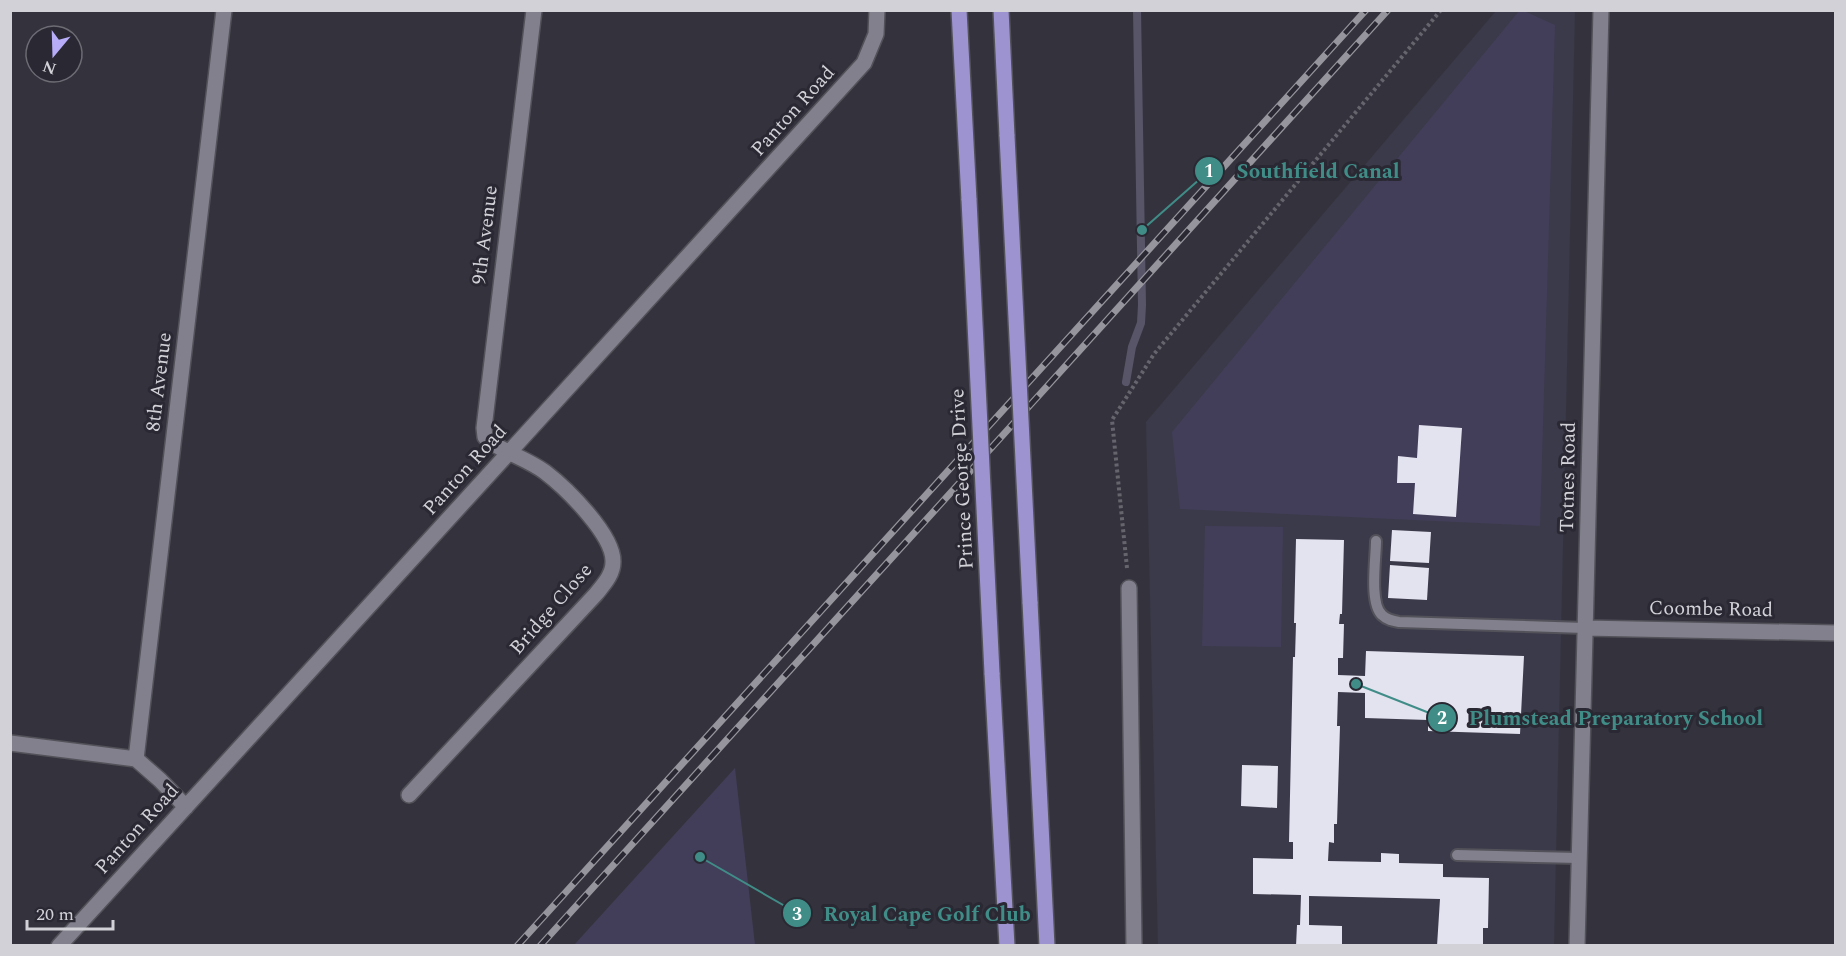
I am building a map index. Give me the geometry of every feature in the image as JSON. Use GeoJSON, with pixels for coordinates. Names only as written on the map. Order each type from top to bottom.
{"type":"FeatureCollection","features":[{"type":"Feature","properties":{"kind":"main road","name":"Prince George Drive"},"geometry":{"type":"LineString","coordinates":[[959,10],[1007,945]]}},
{"type":"Feature","properties":{"kind":"main road"},"geometry":{"type":"LineString","coordinates":[[1001,10],[1047,945]]}},
{"type":"Feature","properties":{"kind":"street","name":"8th Avenue"},"geometry":{"type":"LineString","coordinates":[[136,759],[224,10]]}},
{"type":"Feature","properties":{"kind":"street","name":"9th Avenue"},"geometry":{"type":"LineString","coordinates":[[509,454],[485,436],[484,419],[534,10]]}},
{"type":"Feature","properties":{"kind":"street","name":"Panton Road"},"geometry":{"type":"LineString","coordinates":[[59,945],[864,63],[876,34],[877,10]]}},
{"type":"Feature","properties":{"kind":"street","name":"Totnes Road"},"geometry":{"type":"LineString","coordinates":[[1577,945],[1601,10]]}},
{"type":"Feature","properties":{"kind":"street","name":"Bridge Close"},"geometry":{"type":"LineString","coordinates":[[410,795],[596,594],[610,575],[613,562],[609,543],[592,518],[546,473],[509,454]]}},
{"type":"Feature","properties":{"kind":"street"},"geometry":{"type":"LineString","coordinates":[[1129,588],[1134,945]]}},
{"type":"Feature","properties":{"kind":"street","name":"Coombe Road"},"geometry":{"type":"LineString","coordinates":[[1585,627],[1836,633]]}},
{"type":"Feature","properties":{"kind":"street"},"geometry":{"type":"LineString","coordinates":[[10,743],[136,759],[186,807]]}},
{"type":"Feature","properties":{"kind":"lane"},"geometry":{"type":"LineString","coordinates":[[1376,541],[1375,602],[1382,615],[1390,620],[1585,627]]}},
{"type":"Feature","properties":{"kind":"lane"},"geometry":{"type":"LineString","coordinates":[[1457,855],[1579,858]]}},
{"type":"Feature","properties":{"kind":"path"},"geometry":{"type":"LineString","coordinates":[[1129,588],[1112,420],[1154,354],[1441,10]]}},
{"type":"Feature","properties":{"kind":"shaded area"},"geometry":{"type":"Polygon","coordinates":[[[1496,11],[1575,11],[1554,945],[1158,945],[1146,422],[1496,11]]]}},
{"type":"Feature","properties":{"kind":"shaded area"},"geometry":{"type":"Polygon","coordinates":[[[1519,11],[1524,11],[1555,25],[1540,526],[1180,509],[1172,432],[1519,11]]]}},
{"type":"Feature","properties":{"kind":"shaded area"},"geometry":{"type":"Polygon","coordinates":[[[1205,526],[1283,527],[1281,647],[1202,646],[1205,526]]]}},
{"type":"Feature","properties":{"kind":"shaded area"},"geometry":{"type":"Polygon","coordinates":[[[735,768],[755,945],[574,945],[735,768]]]}},
{"type":"Feature","properties":{"kind":"building"},"geometry":{"type":"Polygon","coordinates":[[[1419,425],[1462,428],[1456,517],[1413,514],[1415,483],[1397,483],[1398,456],[1417,458],[1419,425]]]}},
{"type":"Feature","properties":{"kind":"building"},"geometry":{"type":"Polygon","coordinates":[[[1392,530],[1431,532],[1429,563],[1390,561],[1392,530]]]}},
{"type":"Feature","properties":{"kind":"building"},"geometry":{"type":"Polygon","coordinates":[[[1296,539],[1344,540],[1342,614],[1340,614],[1339,624],[1344,624],[1343,658],[1338,658],[1338,675],[1365,676],[1366,651],[1524,656],[1520,734],[1428,731],[1428,720],[1365,718],[1365,693],[1338,692],[1337,726],[1340,726],[1337,824],[1334,824],[1334,843],[1329,842],[1328,861],[1381,862],[1381,853],[1399,854],[1399,863],[1443,864],[1443,877],[1489,878],[1488,928],[1483,928],[1483,946],[1437,946],[1440,899],[1309,896],[1309,925],[1342,926],[1342,946],[1296,946],[1297,925],[1300,925],[1301,895],[1253,894],[1253,858],[1293,859],[1293,842],[1289,842],[1293,657],[1295,657],[1296,623],[1294,623],[1296,539]]]}},
{"type":"Feature","properties":{"kind":"building"},"geometry":{"type":"Polygon","coordinates":[[[1390,565],[1429,568],[1427,600],[1388,598],[1390,565]]]}},
{"type":"Feature","properties":{"kind":"building"},"geometry":{"type":"Polygon","coordinates":[[[1242,765],[1278,766],[1277,808],[1241,806],[1242,765]]]}},
{"type":"Feature","properties":{"kind":"waterway"},"geometry":{"type":"LineString","coordinates":[[1126,382],[1132,347],[1141,323],[1142,305],[1137,10]]}},
{"type":"Feature","properties":{"kind":"railway"},"geometry":{"type":"LineString","coordinates":[[517,946],[1366,10]]}},
{"type":"Feature","properties":{"kind":"railway"},"geometry":{"type":"LineString","coordinates":[[540,946],[1388,10]]}},
{"type":"Feature","properties":{"kind":"place","name":"Southfield Canal"},"geometry":{"type":"Point","coordinates":[1142,230]}},
{"type":"Feature","properties":{"kind":"place","name":"Plumstead Preparatory School"},"geometry":{"type":"Point","coordinates":[1356,684]}},
{"type":"Feature","properties":{"kind":"place","name":"Royal Cape Golf Club"},"geometry":{"type":"Point","coordinates":[700,857]}}]}
